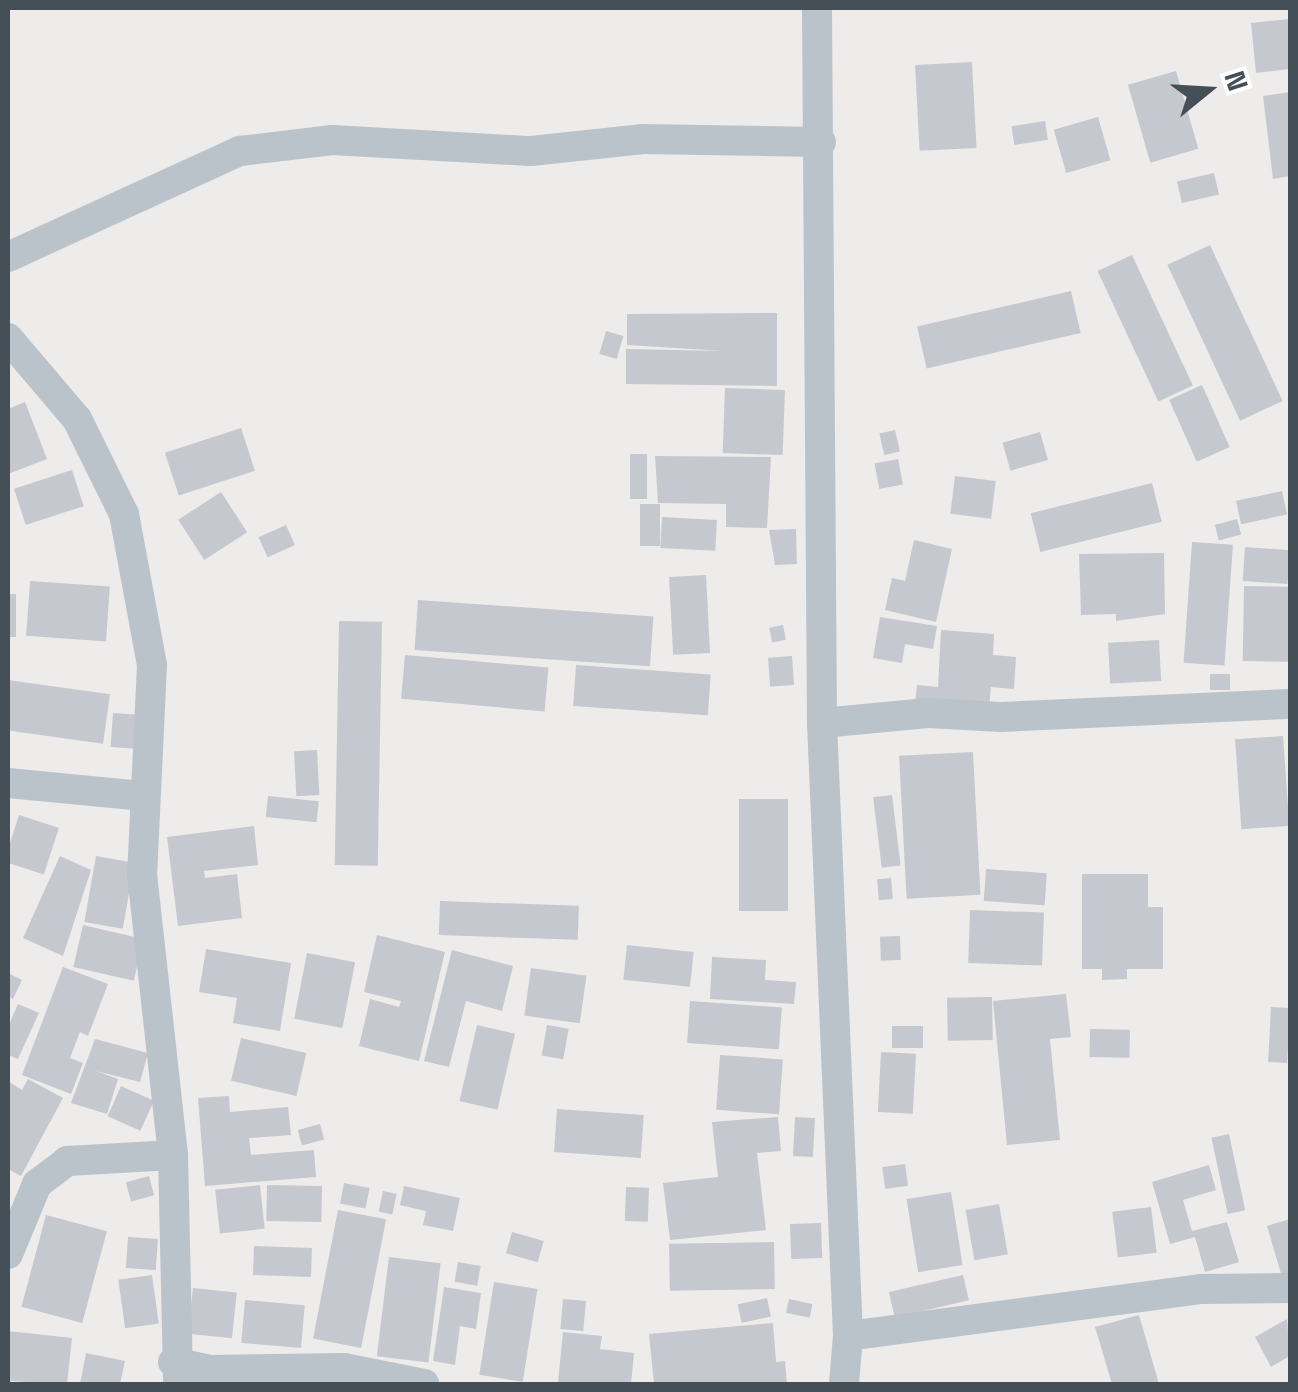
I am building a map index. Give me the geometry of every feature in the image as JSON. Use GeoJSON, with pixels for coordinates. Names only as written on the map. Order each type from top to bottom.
{"type":"FeatureCollection","features":[{"type":"Feature","properties":{"kind":"street"},"geometry":{"type":"LineString","coordinates":[[817,8],[821,142],[822,723],[848,1336],[844,1384]]}},
{"type":"Feature","properties":{"kind":"street"},"geometry":{"type":"LineString","coordinates":[[8,258],[240,152],[332,140],[531,151],[643,139],[821,142]]}},
{"type":"Feature","properties":{"kind":"street"},"geometry":{"type":"LineString","coordinates":[[8,338],[77,419],[124,514],[152,665],[142,874],[173,1155],[175,1373],[344,1368],[424,1384]]}},
{"type":"Feature","properties":{"kind":"street"},"geometry":{"type":"LineString","coordinates":[[822,723],[928,713],[1001,717],[1290,704]]}},
{"type":"Feature","properties":{"kind":"street"},"geometry":{"type":"LineString","coordinates":[[8,783],[144,796]]}},
{"type":"Feature","properties":{"kind":"street"},"geometry":{"type":"LineString","coordinates":[[8,1254],[37,1184],[68,1161],[173,1155]]}},
{"type":"Feature","properties":{"kind":"street"},"geometry":{"type":"LineString","coordinates":[[848,1336],[1202,1288],[1290,1288]]}},
{"type":"Feature","properties":{"kind":"building"},"geometry":{"type":"Polygon","coordinates":[[[1290,19],[1290,69],[1256,73],[1251,23],[1290,19]]]}},
{"type":"Feature","properties":{"kind":"building"},"geometry":{"type":"Polygon","coordinates":[[[972,62],[977,148],[920,151],[915,65],[972,62]]]}},
{"type":"Feature","properties":{"kind":"building"},"geometry":{"type":"Polygon","coordinates":[[[1176,71],[1198,149],[1150,163],[1128,85],[1176,71]]]}},
{"type":"Feature","properties":{"kind":"building"},"geometry":{"type":"Polygon","coordinates":[[[1290,92],[1290,176],[1273,179],[1263,96],[1290,92]]]}},
{"type":"Feature","properties":{"kind":"building"},"geometry":{"type":"Polygon","coordinates":[[[1098,117],[1110,160],[1066,173],[1054,130],[1098,117]]]}},
{"type":"Feature","properties":{"kind":"building"},"geometry":{"type":"Polygon","coordinates":[[[1045,121],[1048,140],[1014,145],[1011,126],[1045,121]]]}},
{"type":"Feature","properties":{"kind":"building"},"geometry":{"type":"Polygon","coordinates":[[[1214,173],[1219,194],[1182,203],[1177,182],[1214,173]]]}},
{"type":"Feature","properties":{"kind":"building"},"geometry":{"type":"Polygon","coordinates":[[[1210,245],[1283,401],[1240,421],[1167,265],[1210,245]]]}},
{"type":"Feature","properties":{"kind":"building"},"geometry":{"type":"Polygon","coordinates":[[[1132,255],[1193,386],[1158,402],[1098,271],[1132,255]]]}},
{"type":"Feature","properties":{"kind":"building"},"geometry":{"type":"Polygon","coordinates":[[[1071,291],[1081,333],[927,368],[917,327],[1071,291]]]}},
{"type":"Feature","properties":{"kind":"building"},"geometry":{"type":"Polygon","coordinates":[[[777,313],[777,386],[626,384],[626,349],[723,351],[627,345],[627,314],[777,313]]]}},
{"type":"Feature","properties":{"kind":"building"},"geometry":{"type":"Polygon","coordinates":[[[606,331],[623,336],[617,359],[599,354],[606,331]]]}},
{"type":"Feature","properties":{"kind":"building"},"geometry":{"type":"Polygon","coordinates":[[[1202,385],[1230,447],[1197,462],[1169,400],[1202,385]]]}},
{"type":"Feature","properties":{"kind":"building"},"geometry":{"type":"Polygon","coordinates":[[[725,388],[785,390],[783,455],[723,453],[725,388]]]}},
{"type":"Feature","properties":{"kind":"building"},"geometry":{"type":"Polygon","coordinates":[[[25,402],[47,459],[8,474],[8,409],[25,402]]]}},
{"type":"Feature","properties":{"kind":"building"},"geometry":{"type":"Polygon","coordinates":[[[241,428],[255,471],[179,496],[165,453],[241,428]]]}},
{"type":"Feature","properties":{"kind":"building"},"geometry":{"type":"Polygon","coordinates":[[[895,430],[900,451],[884,455],[879,434],[895,430]]]}},
{"type":"Feature","properties":{"kind":"building"},"geometry":{"type":"Polygon","coordinates":[[[1040,432],[1048,460],[1011,471],[1003,443],[1040,432]]]}},
{"type":"Feature","properties":{"kind":"building"},"geometry":{"type":"Polygon","coordinates":[[[630,454],[647,454],[647,499],[630,499],[630,454]]]}},
{"type":"Feature","properties":{"kind":"building"},"geometry":{"type":"Polygon","coordinates":[[[655,456],[771,457],[767,528],[726,527],[726,504],[658,503],[655,456]]]}},
{"type":"Feature","properties":{"kind":"building"},"geometry":{"type":"Polygon","coordinates":[[[898,459],[903,485],[879,489],[874,464],[898,459]]]}},
{"type":"Feature","properties":{"kind":"building"},"geometry":{"type":"Polygon","coordinates":[[[72,470],[84,506],[26,525],[14,489],[72,470]]]}},
{"type":"Feature","properties":{"kind":"building"},"geometry":{"type":"Polygon","coordinates":[[[955,476],[996,481],[991,519],[950,514],[955,476]]]}},
{"type":"Feature","properties":{"kind":"building"},"geometry":{"type":"Polygon","coordinates":[[[1152,483],[1162,522],[1040,552],[1031,513],[1152,483]]]}},
{"type":"Feature","properties":{"kind":"building"},"geometry":{"type":"Polygon","coordinates":[[[1282,491],[1287,514],[1241,524],[1236,501],[1282,491]]]}},
{"type":"Feature","properties":{"kind":"building"},"geometry":{"type":"Polygon","coordinates":[[[221,492],[247,532],[204,560],[178,520],[221,492]]]}},
{"type":"Feature","properties":{"kind":"building"},"geometry":{"type":"Polygon","coordinates":[[[640,504],[660,504],[660,546],[640,546],[640,504]]]}},
{"type":"Feature","properties":{"kind":"building"},"geometry":{"type":"Polygon","coordinates":[[[662,517],[717,520],[715,551],[660,548],[662,517]]]}},
{"type":"Feature","properties":{"kind":"building"},"geometry":{"type":"Polygon","coordinates":[[[1237,519],[1241,534],[1219,540],[1215,525],[1237,519]]]}},
{"type":"Feature","properties":{"kind":"building"},"geometry":{"type":"Polygon","coordinates":[[[286,525],[295,545],[268,557],[259,537],[286,525]]]}},
{"type":"Feature","properties":{"kind":"building"},"geometry":{"type":"Polygon","coordinates":[[[796,529],[797,564],[775,565],[769,530],[796,529]]]}},
{"type":"Feature","properties":{"kind":"building"},"geometry":{"type":"Polygon","coordinates":[[[914,540],[952,549],[936,622],[885,610],[892,578],[905,581],[914,540]]]}},
{"type":"Feature","properties":{"kind":"building"},"geometry":{"type":"Polygon","coordinates":[[[1192,542],[1233,545],[1224,666],[1184,663],[1192,542]]]}},
{"type":"Feature","properties":{"kind":"building"},"geometry":{"type":"Polygon","coordinates":[[[1245,547],[1290,550],[1288,584],[1243,581],[1245,547]]]}},
{"type":"Feature","properties":{"kind":"building"},"geometry":{"type":"Polygon","coordinates":[[[1164,553],[1165,614],[1116,621],[1116,614],[1081,615],[1079,554],[1164,553]]]}},
{"type":"Feature","properties":{"kind":"building"},"geometry":{"type":"Polygon","coordinates":[[[706,575],[710,653],[673,655],[669,577],[706,575]]]}},
{"type":"Feature","properties":{"kind":"building"},"geometry":{"type":"Polygon","coordinates":[[[30,581],[110,587],[106,641],[26,636],[30,581]]]}},
{"type":"Feature","properties":{"kind":"building"},"geometry":{"type":"Polygon","coordinates":[[[1244,586],[1290,587],[1289,662],[1243,661],[1244,586]]]}},
{"type":"Feature","properties":{"kind":"building"},"geometry":{"type":"Polygon","coordinates":[[[8,594],[16,594],[16,637],[8,637],[8,594]]]}},
{"type":"Feature","properties":{"kind":"building"},"geometry":{"type":"Polygon","coordinates":[[[418,600],[653,616],[650,666],[415,650],[418,600]]]}},
{"type":"Feature","properties":{"kind":"building"},"geometry":{"type":"Polygon","coordinates":[[[880,617],[937,626],[933,649],[905,644],[902,663],[873,658],[880,617]]]}},
{"type":"Feature","properties":{"kind":"building"},"geometry":{"type":"Polygon","coordinates":[[[339,621],[382,622],[378,866],[335,865],[339,621]]]}},
{"type":"Feature","properties":{"kind":"building"},"geometry":{"type":"Polygon","coordinates":[[[783,625],[786,640],[772,642],[769,628],[783,625]]]}},
{"type":"Feature","properties":{"kind":"building"},"geometry":{"type":"Polygon","coordinates":[[[941,630],[994,634],[993,655],[1016,657],[1014,689],[991,687],[989,708],[915,703],[917,685],[938,687],[941,630]]]}},
{"type":"Feature","properties":{"kind":"building"},"geometry":{"type":"Polygon","coordinates":[[[1159,640],[1161,681],[1110,684],[1108,643],[1159,640]]]}},
{"type":"Feature","properties":{"kind":"building"},"geometry":{"type":"Polygon","coordinates":[[[405,655],[548,668],[545,711],[401,699],[405,655]]]}},
{"type":"Feature","properties":{"kind":"building"},"geometry":{"type":"Polygon","coordinates":[[[792,656],[794,685],[770,687],[768,658],[792,656]]]}},
{"type":"Feature","properties":{"kind":"building"},"geometry":{"type":"Polygon","coordinates":[[[576,665],[711,674],[708,715],[573,706],[576,665]]]}},
{"type":"Feature","properties":{"kind":"building"},"geometry":{"type":"Polygon","coordinates":[[[1210,674],[1230,674],[1230,690],[1210,690],[1210,674]]]}},
{"type":"Feature","properties":{"kind":"building"},"geometry":{"type":"Polygon","coordinates":[[[8,680],[110,694],[103,744],[8,730],[8,680]]]}},
{"type":"Feature","properties":{"kind":"building"},"geometry":{"type":"Polygon","coordinates":[[[113,713],[139,715],[137,749],[111,747],[113,713]]]}},
{"type":"Feature","properties":{"kind":"building"},"geometry":{"type":"Polygon","coordinates":[[[1283,736],[1289,826],[1241,829],[1235,739],[1283,736]]]}},
{"type":"Feature","properties":{"kind":"building"},"geometry":{"type":"Polygon","coordinates":[[[317,750],[319,795],[296,796],[294,751],[317,750]]]}},
{"type":"Feature","properties":{"kind":"building"},"geometry":{"type":"Polygon","coordinates":[[[973,752],[980,895],[907,899],[899,756],[973,752]]]}},
{"type":"Feature","properties":{"kind":"building"},"geometry":{"type":"Polygon","coordinates":[[[892,795],[901,865],[882,868],[873,797],[892,795]]]}},
{"type":"Feature","properties":{"kind":"building"},"geometry":{"type":"Polygon","coordinates":[[[268,796],[319,801],[317,822],[266,817],[268,796]]]}},
{"type":"Feature","properties":{"kind":"building"},"geometry":{"type":"Polygon","coordinates":[[[739,799],[788,799],[788,911],[739,911],[739,799]]]}},
{"type":"Feature","properties":{"kind":"building"},"geometry":{"type":"Polygon","coordinates":[[[19,815],[59,828],[44,875],[8,863],[8,849],[19,815]]]}},
{"type":"Feature","properties":{"kind":"building"},"geometry":{"type":"Polygon","coordinates":[[[254,826],[258,865],[204,871],[205,878],[237,874],[242,918],[178,926],[167,837],[254,826]]]}},
{"type":"Feature","properties":{"kind":"building"},"geometry":{"type":"Polygon","coordinates":[[[60,856],[91,870],[63,956],[23,938],[60,856]]]}},
{"type":"Feature","properties":{"kind":"building"},"geometry":{"type":"Polygon","coordinates":[[[96,856],[134,863],[123,929],[84,922],[96,856]]]}},
{"type":"Feature","properties":{"kind":"building"},"geometry":{"type":"Polygon","coordinates":[[[986,869],[1047,873],[1045,905],[984,901],[986,869]]]}},
{"type":"Feature","properties":{"kind":"building"},"geometry":{"type":"Polygon","coordinates":[[[1082,874],[1148,874],[1148,907],[1163,907],[1163,969],[1127,969],[1127,979],[1102,980],[1102,969],[1082,969],[1082,874]]]}},
{"type":"Feature","properties":{"kind":"building"},"geometry":{"type":"Polygon","coordinates":[[[891,878],[893,899],[879,900],[877,879],[891,878]]]}},
{"type":"Feature","properties":{"kind":"building"},"geometry":{"type":"Polygon","coordinates":[[[440,901],[579,906],[578,940],[439,935],[440,901]]]}},
{"type":"Feature","properties":{"kind":"building"},"geometry":{"type":"Polygon","coordinates":[[[970,910],[1044,913],[1042,966],[968,963],[970,910]]]}},
{"type":"Feature","properties":{"kind":"building"},"geometry":{"type":"Polygon","coordinates":[[[83,925],[143,939],[134,981],[73,967],[83,925]]]}},
{"type":"Feature","properties":{"kind":"building"},"geometry":{"type":"Polygon","coordinates":[[[377,935],[445,952],[419,1061],[359,1046],[370,999],[399,1007],[401,1001],[364,992],[377,935]]]}},
{"type":"Feature","properties":{"kind":"building"},"geometry":{"type":"Polygon","coordinates":[[[900,936],[901,960],[881,961],[880,937],[900,936]]]}},
{"type":"Feature","properties":{"kind":"building"},"geometry":{"type":"Polygon","coordinates":[[[627,945],[694,952],[690,987],[623,980],[627,945]]]}},
{"type":"Feature","properties":{"kind":"building"},"geometry":{"type":"Polygon","coordinates":[[[206,949],[291,963],[280,1031],[233,1023],[237,998],[199,992],[206,949]]]}},
{"type":"Feature","properties":{"kind":"building"},"geometry":{"type":"Polygon","coordinates":[[[452,950],[513,966],[502,1011],[466,1001],[449,1067],[424,1061],[452,950]]]}},
{"type":"Feature","properties":{"kind":"building"},"geometry":{"type":"Polygon","coordinates":[[[307,953],[355,962],[342,1028],[294,1019],[307,953]]]}},
{"type":"Feature","properties":{"kind":"building"},"geometry":{"type":"Polygon","coordinates":[[[712,957],[766,960],[765,980],[796,982],[794,1004],[710,999],[712,957]]]}},
{"type":"Feature","properties":{"kind":"building"},"geometry":{"type":"Polygon","coordinates":[[[63,967],[108,984],[88,1036],[80,1032],[70,1058],[83,1063],[71,1094],[22,1075],[63,967]]]}},
{"type":"Feature","properties":{"kind":"building"},"geometry":{"type":"Polygon","coordinates":[[[531,968],[586,976],[580,1023],[524,1016],[531,968]]]}},
{"type":"Feature","properties":{"kind":"building"},"geometry":{"type":"Polygon","coordinates":[[[8,973],[22,980],[13,999],[8,996],[8,973]]]}},
{"type":"Feature","properties":{"kind":"building"},"geometry":{"type":"Polygon","coordinates":[[[1066,994],[1071,1037],[1050,1039],[1060,1140],[1007,1145],[993,1001],[1066,994]]]}},
{"type":"Feature","properties":{"kind":"building"},"geometry":{"type":"Polygon","coordinates":[[[992,997],[993,1040],[948,1041],[947,998],[992,997]]]}},
{"type":"Feature","properties":{"kind":"building"},"geometry":{"type":"Polygon","coordinates":[[[690,1001],[782,1007],[779,1049],[687,1043],[690,1001]]]}},
{"type":"Feature","properties":{"kind":"building"},"geometry":{"type":"Polygon","coordinates":[[[18,1004],[39,1013],[18,1059],[8,1055],[8,1027],[18,1004]]]}},
{"type":"Feature","properties":{"kind":"building"},"geometry":{"type":"Polygon","coordinates":[[[1271,1007],[1290,1008],[1287,1063],[1268,1062],[1271,1007]]]}},
{"type":"Feature","properties":{"kind":"building"},"geometry":{"type":"Polygon","coordinates":[[[477,1025],[515,1034],[497,1110],[459,1101],[477,1025]]]}},
{"type":"Feature","properties":{"kind":"building"},"geometry":{"type":"Polygon","coordinates":[[[547,1025],[569,1029],[563,1059],[542,1056],[547,1025]]]}},
{"type":"Feature","properties":{"kind":"building"},"geometry":{"type":"Polygon","coordinates":[[[892,1026],[923,1026],[923,1048],[892,1048],[892,1026]]]}},
{"type":"Feature","properties":{"kind":"building"},"geometry":{"type":"Polygon","coordinates":[[[1090,1029],[1130,1030],[1130,1058],[1090,1057],[1090,1029]]]}},
{"type":"Feature","properties":{"kind":"building"},"geometry":{"type":"Polygon","coordinates":[[[241,1038],[306,1053],[296,1096],[231,1081],[241,1038]]]}},
{"type":"Feature","properties":{"kind":"building"},"geometry":{"type":"Polygon","coordinates":[[[95,1039],[148,1053],[140,1082],[96,1071],[118,1079],[107,1114],[71,1103],[95,1039]]]}},
{"type":"Feature","properties":{"kind":"building"},"geometry":{"type":"Polygon","coordinates":[[[881,1052],[916,1054],[913,1114],[878,1112],[881,1052]]]}},
{"type":"Feature","properties":{"kind":"building"},"geometry":{"type":"Polygon","coordinates":[[[720,1055],[783,1059],[779,1114],[716,1110],[720,1055]]]}},
{"type":"Feature","properties":{"kind":"building"},"geometry":{"type":"Polygon","coordinates":[[[28,1079],[63,1098],[21,1176],[8,1169],[8,1081],[22,1090],[28,1079]]]}},
{"type":"Feature","properties":{"kind":"building"},"geometry":{"type":"Polygon","coordinates":[[[121,1086],[154,1101],[140,1131],[108,1116],[121,1086]]]}},
{"type":"Feature","properties":{"kind":"building"},"geometry":{"type":"Polygon","coordinates":[[[229,1096],[230,1112],[288,1107],[291,1135],[249,1138],[251,1155],[314,1150],[316,1177],[205,1186],[198,1098],[229,1096]]]}},
{"type":"Feature","properties":{"kind":"building"},"geometry":{"type":"Polygon","coordinates":[[[557,1109],[644,1115],[641,1158],[554,1152],[557,1109]]]}},
{"type":"Feature","properties":{"kind":"building"},"geometry":{"type":"Polygon","coordinates":[[[778,1117],[781,1151],[757,1153],[766,1230],[670,1240],[663,1183],[718,1177],[712,1122],[778,1117]]]}},
{"type":"Feature","properties":{"kind":"building"},"geometry":{"type":"Polygon","coordinates":[[[795,1117],[815,1118],[813,1157],[793,1156],[795,1117]]]}},
{"type":"Feature","properties":{"kind":"building"},"geometry":{"type":"Polygon","coordinates":[[[320,1124],[324,1139],[302,1145],[298,1130],[320,1124]]]}},
{"type":"Feature","properties":{"kind":"building"},"geometry":{"type":"Polygon","coordinates":[[[1229,1134],[1245,1210],[1228,1214],[1211,1138],[1229,1134]]]}},
{"type":"Feature","properties":{"kind":"building"},"geometry":{"type":"Polygon","coordinates":[[[905,1164],[908,1186],[885,1189],[882,1167],[905,1164]]]}},
{"type":"Feature","properties":{"kind":"building"},"geometry":{"type":"Polygon","coordinates":[[[1209,1165],[1216,1190],[1183,1200],[1192,1231],[1227,1222],[1239,1262],[1205,1272],[1195,1237],[1170,1244],[1152,1182],[1209,1165]]]}},
{"type":"Feature","properties":{"kind":"building"},"geometry":{"type":"Polygon","coordinates":[[[149,1176],[154,1195],[131,1202],[126,1182],[149,1176]]]}},
{"type":"Feature","properties":{"kind":"building"},"geometry":{"type":"Polygon","coordinates":[[[344,1183],[370,1188],[366,1209],[340,1204],[344,1183]]]}},
{"type":"Feature","properties":{"kind":"building"},"geometry":{"type":"Polygon","coordinates":[[[260,1185],[265,1229],[220,1233],[215,1190],[260,1185]]]}},
{"type":"Feature","properties":{"kind":"building"},"geometry":{"type":"Polygon","coordinates":[[[267,1185],[322,1186],[321,1222],[266,1221],[267,1185]]]}},
{"type":"Feature","properties":{"kind":"building"},"geometry":{"type":"Polygon","coordinates":[[[404,1186],[460,1198],[453,1231],[423,1225],[426,1211],[400,1205],[404,1186]]]}},
{"type":"Feature","properties":{"kind":"building"},"geometry":{"type":"Polygon","coordinates":[[[626,1187],[649,1188],[648,1222],[625,1221],[626,1187]]]}},
{"type":"Feature","properties":{"kind":"building"},"geometry":{"type":"Polygon","coordinates":[[[383,1191],[397,1194],[392,1214],[379,1212],[383,1191]]]}},
{"type":"Feature","properties":{"kind":"building"},"geometry":{"type":"Polygon","coordinates":[[[951,1192],[963,1265],[918,1272],[907,1199],[951,1192]]]}},
{"type":"Feature","properties":{"kind":"building"},"geometry":{"type":"Polygon","coordinates":[[[999,1204],[1008,1254],[974,1260],[966,1210],[999,1204]]]}},
{"type":"Feature","properties":{"kind":"building"},"geometry":{"type":"Polygon","coordinates":[[[1151,1207],[1157,1253],[1118,1257],[1112,1212],[1151,1207]]]}},
{"type":"Feature","properties":{"kind":"building"},"geometry":{"type":"Polygon","coordinates":[[[338,1210],[386,1219],[361,1348],[313,1339],[338,1210]]]}},
{"type":"Feature","properties":{"kind":"building"},"geometry":{"type":"Polygon","coordinates":[[[46,1215],[107,1231],[82,1323],[21,1307],[46,1215]]]}},
{"type":"Feature","properties":{"kind":"building"},"geometry":{"type":"Polygon","coordinates":[[[1290,1219],[1290,1275],[1282,1277],[1267,1226],[1290,1219]]]}},
{"type":"Feature","properties":{"kind":"building"},"geometry":{"type":"Polygon","coordinates":[[[821,1223],[822,1258],[791,1259],[790,1224],[821,1223]]]}},
{"type":"Feature","properties":{"kind":"building"},"geometry":{"type":"Polygon","coordinates":[[[512,1232],[544,1241],[538,1262],[506,1253],[512,1232]]]}},
{"type":"Feature","properties":{"kind":"building"},"geometry":{"type":"Polygon","coordinates":[[[128,1237],[158,1239],[156,1270],[126,1268],[128,1237]]]}},
{"type":"Feature","properties":{"kind":"building"},"geometry":{"type":"Polygon","coordinates":[[[774,1242],[775,1289],[670,1291],[669,1244],[774,1242]]]}},
{"type":"Feature","properties":{"kind":"building"},"geometry":{"type":"Polygon","coordinates":[[[254,1246],[312,1248],[311,1277],[253,1275],[254,1246]]]}},
{"type":"Feature","properties":{"kind":"building"},"geometry":{"type":"Polygon","coordinates":[[[389,1257],[441,1263],[428,1363],[377,1356],[389,1257]]]}},
{"type":"Feature","properties":{"kind":"building"},"geometry":{"type":"Polygon","coordinates":[[[458,1262],[481,1266],[477,1286],[455,1282],[458,1262]]]}},
{"type":"Feature","properties":{"kind":"building"},"geometry":{"type":"Polygon","coordinates":[[[152,1275],[159,1324],[125,1328],[118,1280],[152,1275]]]}},
{"type":"Feature","properties":{"kind":"building"},"geometry":{"type":"Polygon","coordinates":[[[963,1275],[969,1300],[895,1317],[889,1292],[963,1275]]]}},
{"type":"Feature","properties":{"kind":"building"},"geometry":{"type":"Polygon","coordinates":[[[494,1282],[537,1289],[523,1382],[479,1375],[494,1282]]]}},
{"type":"Feature","properties":{"kind":"building"},"geometry":{"type":"Polygon","coordinates":[[[444,1287],[481,1293],[476,1329],[460,1326],[455,1365],[433,1361],[444,1287]]]}},
{"type":"Feature","properties":{"kind":"building"},"geometry":{"type":"Polygon","coordinates":[[[193,1288],[237,1293],[232,1338],[188,1334],[193,1288]]]}},
{"type":"Feature","properties":{"kind":"building"},"geometry":{"type":"Polygon","coordinates":[[[767,1298],[771,1317],[742,1323],[738,1304],[767,1298]]]}},
{"type":"Feature","properties":{"kind":"building"},"geometry":{"type":"Polygon","coordinates":[[[563,1299],[586,1301],[583,1331],[560,1329],[563,1299]]]}},
{"type":"Feature","properties":{"kind":"building"},"geometry":{"type":"Polygon","coordinates":[[[789,1299],[812,1304],[810,1318],[786,1313],[789,1299]]]}},
{"type":"Feature","properties":{"kind":"building"},"geometry":{"type":"Polygon","coordinates":[[[245,1300],[305,1305],[301,1348],[241,1343],[245,1300]]]}},
{"type":"Feature","properties":{"kind":"building"},"geometry":{"type":"Polygon","coordinates":[[[1139,1315],[1159,1384],[1112,1384],[1095,1327],[1139,1315]]]}},
{"type":"Feature","properties":{"kind":"building"},"geometry":{"type":"Polygon","coordinates":[[[1287,1319],[1290,1356],[1271,1367],[1255,1337],[1287,1319]]]}},
{"type":"Feature","properties":{"kind":"building"},"geometry":{"type":"Polygon","coordinates":[[[773,1323],[776,1362],[785,1361],[787,1384],[654,1384],[649,1334],[773,1323]]]}},
{"type":"Feature","properties":{"kind":"building"},"geometry":{"type":"Polygon","coordinates":[[[8,1331],[72,1338],[67,1384],[8,1381],[8,1331]]]}},
{"type":"Feature","properties":{"kind":"building"},"geometry":{"type":"Polygon","coordinates":[[[563,1332],[602,1336],[600,1349],[634,1353],[631,1384],[558,1382],[563,1332]]]}},
{"type":"Feature","properties":{"kind":"building"},"geometry":{"type":"Polygon","coordinates":[[[86,1353],[125,1361],[120,1384],[80,1384],[86,1353]]]}}]}
